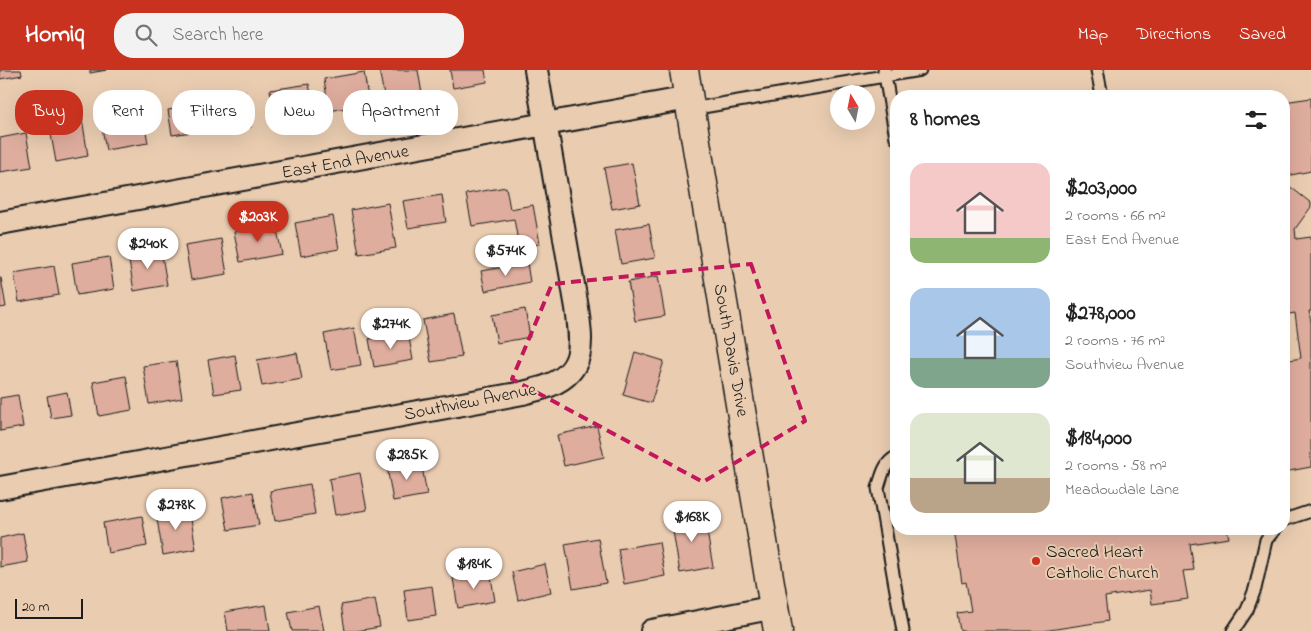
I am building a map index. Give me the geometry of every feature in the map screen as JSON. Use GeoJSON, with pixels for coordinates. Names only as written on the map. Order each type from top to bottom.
{"type":"FeatureCollection","features":[{"type":"Feature","properties":{"kind":"street","name":"Southview Avenue"},"geometry":{"type":"LineString","coordinates":[[0,488],[523,393],[550,385],[567,375],[577,361],[581,341],[536,70]]}},
{"type":"Feature","properties":{"kind":"street","name":"South Davis Drive"},"geometry":{"type":"LineString","coordinates":[[684,70],[777,619]]}},
{"type":"Feature","properties":{"kind":"street","name":"East End Avenue"},"geometry":{"type":"LineString","coordinates":[[0,223],[545,124],[690,103]]}},
{"type":"Feature","properties":{"kind":"street"},"geometry":{"type":"LineString","coordinates":[[652,631],[777,619]]}},
{"type":"Feature","properties":{"kind":"lane"},"geometry":{"type":"LineString","coordinates":[[690,103],[884,73],[920,70]]}},
{"type":"Feature","properties":{"kind":"lane"},"geometry":{"type":"LineString","coordinates":[[1097,70],[1101,90]]}},
{"type":"Feature","properties":{"kind":"lane"},"geometry":{"type":"LineString","coordinates":[[884,73],[890,106]]}},
{"type":"Feature","properties":{"kind":"lane"},"geometry":{"type":"LineString","coordinates":[[890,462],[883,470],[878,488],[903,631]]}},
{"type":"Feature","properties":{"kind":"lane"},"geometry":{"type":"LineString","coordinates":[[1290,518],[1311,511]]}},
{"type":"Feature","properties":{"kind":"lane"},"geometry":{"type":"LineString","coordinates":[[1233,631],[1247,610],[1255,589],[1266,540],[1270,535]]}},
{"type":"Feature","properties":{"kind":"highlighted area"},"geometry":{"type":"Polygon","coordinates":[[[751,264],[805,421],[703,482],[512,379],[552,284],[751,264]]]}},
{"type":"Feature","properties":{"kind":"building"},"geometry":{"type":"Polygon","coordinates":[[[0,70],[21,70],[22,75],[0,79],[0,70]]]}},
{"type":"Feature","properties":{"kind":"building"},"geometry":{"type":"Polygon","coordinates":[[[90,70],[107,70],[90,73],[90,70]]]}},
{"type":"Feature","properties":{"kind":"building"},"geometry":{"type":"Polygon","coordinates":[[[379,70],[418,70],[421,90],[383,90],[379,70]]]}},
{"type":"Feature","properties":{"kind":"building"},"geometry":{"type":"Polygon","coordinates":[[[450,70],[485,70],[487,82],[453,88],[450,70]]]}},
{"type":"Feature","properties":{"kind":"building"},"geometry":{"type":"Polygon","coordinates":[[[364,72],[367,90],[343,90],[343,109],[333,110],[333,90],[326,90],[324,79],[364,72]]]}},
{"type":"Feature","properties":{"kind":"building"},"geometry":{"type":"Polygon","coordinates":[[[309,84],[310,90],[270,90],[309,84]]]}},
{"type":"Feature","properties":{"kind":"building"},"geometry":{"type":"Polygon","coordinates":[[[1311,98],[1311,171],[1290,175],[1290,101],[1311,98]]]}},
{"type":"Feature","properties":{"kind":"building"},"geometry":{"type":"Polygon","coordinates":[[[172,109],[172,135],[168,110],[172,109]]]}},
{"type":"Feature","properties":{"kind":"building"},"geometry":{"type":"Polygon","coordinates":[[[83,124],[88,156],[56,162],[51,135],[83,135],[83,124]]]}},
{"type":"Feature","properties":{"kind":"building"},"geometry":{"type":"Polygon","coordinates":[[[26,135],[32,167],[0,172],[0,138],[26,135]]]}},
{"type":"Feature","properties":{"kind":"building"},"geometry":{"type":"Polygon","coordinates":[[[103,135],[147,135],[148,143],[106,150],[103,135]]]}},
{"type":"Feature","properties":{"kind":"building"},"geometry":{"type":"Polygon","coordinates":[[[632,163],[640,204],[612,209],[604,168],[632,163]]]}},
{"type":"Feature","properties":{"kind":"building"},"geometry":{"type":"Polygon","coordinates":[[[506,187],[510,209],[533,205],[540,244],[519,247],[514,219],[472,226],[466,194],[506,187]]]}},
{"type":"Feature","properties":{"kind":"building"},"geometry":{"type":"Polygon","coordinates":[[[1290,187],[1311,203],[1311,207],[1295,229],[1296,239],[1311,237],[1311,311],[1309,311],[1311,323],[1311,467],[1290,471],[1290,360],[1301,358],[1295,313],[1290,314],[1290,187]]]}},
{"type":"Feature","properties":{"kind":"building"},"geometry":{"type":"Polygon","coordinates":[[[442,195],[446,222],[408,228],[403,201],[442,195]]]}},
{"type":"Feature","properties":{"kind":"building"},"geometry":{"type":"Polygon","coordinates":[[[388,203],[396,248],[359,254],[351,210],[388,203]]]}},
{"type":"Feature","properties":{"kind":"building"},"geometry":{"type":"Polygon","coordinates":[[[333,216],[339,249],[301,256],[295,223],[333,216]]]}},
{"type":"Feature","properties":{"kind":"building"},"geometry":{"type":"Polygon","coordinates":[[[649,224],[655,258],[621,264],[615,230],[649,224]]]}},
{"type":"Feature","properties":{"kind":"building"},"geometry":{"type":"Polygon","coordinates":[[[276,225],[282,254],[240,262],[234,232],[276,225]]]}},
{"type":"Feature","properties":{"kind":"building"},"geometry":{"type":"Polygon","coordinates":[[[221,239],[227,274],[191,280],[185,245],[221,239]]]}},
{"type":"Feature","properties":{"kind":"building"},"geometry":{"type":"Polygon","coordinates":[[[161,249],[167,285],[134,291],[128,255],[161,249]]]}},
{"type":"Feature","properties":{"kind":"building"},"geometry":{"type":"Polygon","coordinates":[[[109,257],[114,289],[77,295],[72,263],[109,257]]]}},
{"type":"Feature","properties":{"kind":"building"},"geometry":{"type":"Polygon","coordinates":[[[527,263],[530,282],[485,291],[481,271],[527,263]]]}},
{"type":"Feature","properties":{"kind":"building"},"geometry":{"type":"Polygon","coordinates":[[[54,266],[59,295],[19,302],[14,273],[54,266]]]}},
{"type":"Feature","properties":{"kind":"building"},"geometry":{"type":"Polygon","coordinates":[[[658,276],[665,316],[635,321],[628,282],[658,276]]]}},
{"type":"Feature","properties":{"kind":"building"},"geometry":{"type":"Polygon","coordinates":[[[0,278],[6,307],[0,308],[0,278]]]}},
{"type":"Feature","properties":{"kind":"building"},"geometry":{"type":"Polygon","coordinates":[[[525,309],[530,337],[497,343],[492,315],[525,309]]]}},
{"type":"Feature","properties":{"kind":"building"},"geometry":{"type":"Polygon","coordinates":[[[454,314],[462,357],[431,362],[423,320],[454,314]]]}},
{"type":"Feature","properties":{"kind":"building"},"geometry":{"type":"Polygon","coordinates":[[[354,328],[361,365],[331,370],[324,334],[354,328]]]}},
{"type":"Feature","properties":{"kind":"building"},"geometry":{"type":"Polygon","coordinates":[[[408,332],[413,360],[374,367],[369,339],[408,332]]]}},
{"type":"Feature","properties":{"kind":"building"},"geometry":{"type":"Polygon","coordinates":[[[635,352],[664,361],[651,403],[623,395],[635,352]]]}},
{"type":"Feature","properties":{"kind":"building"},"geometry":{"type":"Polygon","coordinates":[[[297,353],[302,379],[262,386],[257,360],[297,353]]]}},
{"type":"Feature","properties":{"kind":"building"},"geometry":{"type":"Polygon","coordinates":[[[235,355],[241,390],[214,394],[208,360],[235,355]]]}},
{"type":"Feature","properties":{"kind":"building"},"geometry":{"type":"Polygon","coordinates":[[[176,361],[182,398],[149,404],[143,366],[176,361]]]}},
{"type":"Feature","properties":{"kind":"building"},"geometry":{"type":"Polygon","coordinates":[[[126,376],[132,410],[99,416],[93,382],[126,376]]]}},
{"type":"Feature","properties":{"kind":"building"},"geometry":{"type":"Polygon","coordinates":[[[67,392],[71,415],[51,418],[47,396],[67,392]]]}},
{"type":"Feature","properties":{"kind":"building"},"geometry":{"type":"Polygon","coordinates":[[[18,395],[23,427],[0,431],[0,398],[18,395]]]}},
{"type":"Feature","properties":{"kind":"building"},"geometry":{"type":"Polygon","coordinates":[[[597,426],[604,457],[564,466],[557,435],[597,426]]]}},
{"type":"Feature","properties":{"kind":"building"},"geometry":{"type":"Polygon","coordinates":[[[421,461],[427,495],[393,501],[387,467],[421,461]]]}},
{"type":"Feature","properties":{"kind":"building"},"geometry":{"type":"Polygon","coordinates":[[[360,473],[367,510],[335,515],[329,479],[360,473]]]}},
{"type":"Feature","properties":{"kind":"building"},"geometry":{"type":"Polygon","coordinates":[[[310,484],[315,514],[275,521],[270,491],[310,484]]]}},
{"type":"Feature","properties":{"kind":"building"},"geometry":{"type":"Polygon","coordinates":[[[253,492],[259,525],[228,530],[222,498],[253,492]]]}},
{"type":"Feature","properties":{"kind":"building"},"geometry":{"type":"Polygon","coordinates":[[[189,507],[196,549],[163,555],[156,513],[189,507]]]}},
{"type":"Feature","properties":{"kind":"building"},"geometry":{"type":"Polygon","coordinates":[[[704,514],[713,567],[680,573],[671,519],[704,514]]]}},
{"type":"Feature","properties":{"kind":"building"},"geometry":{"type":"Polygon","coordinates":[[[142,516],[147,546],[108,553],[103,523],[142,516]]]}},
{"type":"Feature","properties":{"kind":"building"},"geometry":{"type":"Polygon","coordinates":[[[23,533],[28,562],[0,567],[0,538],[23,533]]]}},
{"type":"Feature","properties":{"kind":"building"},"geometry":{"type":"Polygon","coordinates":[[[955,535],[1228,535],[1229,538],[1190,544],[1194,570],[1183,571],[1188,599],[1152,604],[1150,590],[1105,597],[1108,621],[1043,631],[960,631],[957,613],[971,611],[966,582],[962,583],[955,535]]]}},
{"type":"Feature","properties":{"kind":"building"},"geometry":{"type":"Polygon","coordinates":[[[598,538],[606,583],[573,589],[565,544],[598,538]]]}},
{"type":"Feature","properties":{"kind":"building"},"geometry":{"type":"Polygon","coordinates":[[[659,542],[665,576],[624,584],[618,549],[659,542]]]}},
{"type":"Feature","properties":{"kind":"building"},"geometry":{"type":"Polygon","coordinates":[[[545,564],[551,592],[518,600],[512,572],[545,564]]]}},
{"type":"Feature","properties":{"kind":"building"},"geometry":{"type":"Polygon","coordinates":[[[490,571],[495,601],[458,608],[453,578],[490,571]]]}},
{"type":"Feature","properties":{"kind":"building"},"geometry":{"type":"Polygon","coordinates":[[[432,586],[436,616],[408,620],[404,590],[432,586]]]}},
{"type":"Feature","properties":{"kind":"building"},"geometry":{"type":"Polygon","coordinates":[[[375,599],[380,627],[345,631],[341,605],[375,599]]]}},
{"type":"Feature","properties":{"kind":"building"},"geometry":{"type":"Polygon","coordinates":[[[266,605],[270,631],[228,631],[225,612],[266,605]]]}},
{"type":"Feature","properties":{"kind":"building"},"geometry":{"type":"Polygon","coordinates":[[[319,606],[324,631],[292,631],[288,612],[319,606]]]}},
{"type":"Feature","properties":{"kind":"place","name":"Sacred Heart Catholic Church"},"geometry":{"type":"Point","coordinates":[1036,561]}}]}
